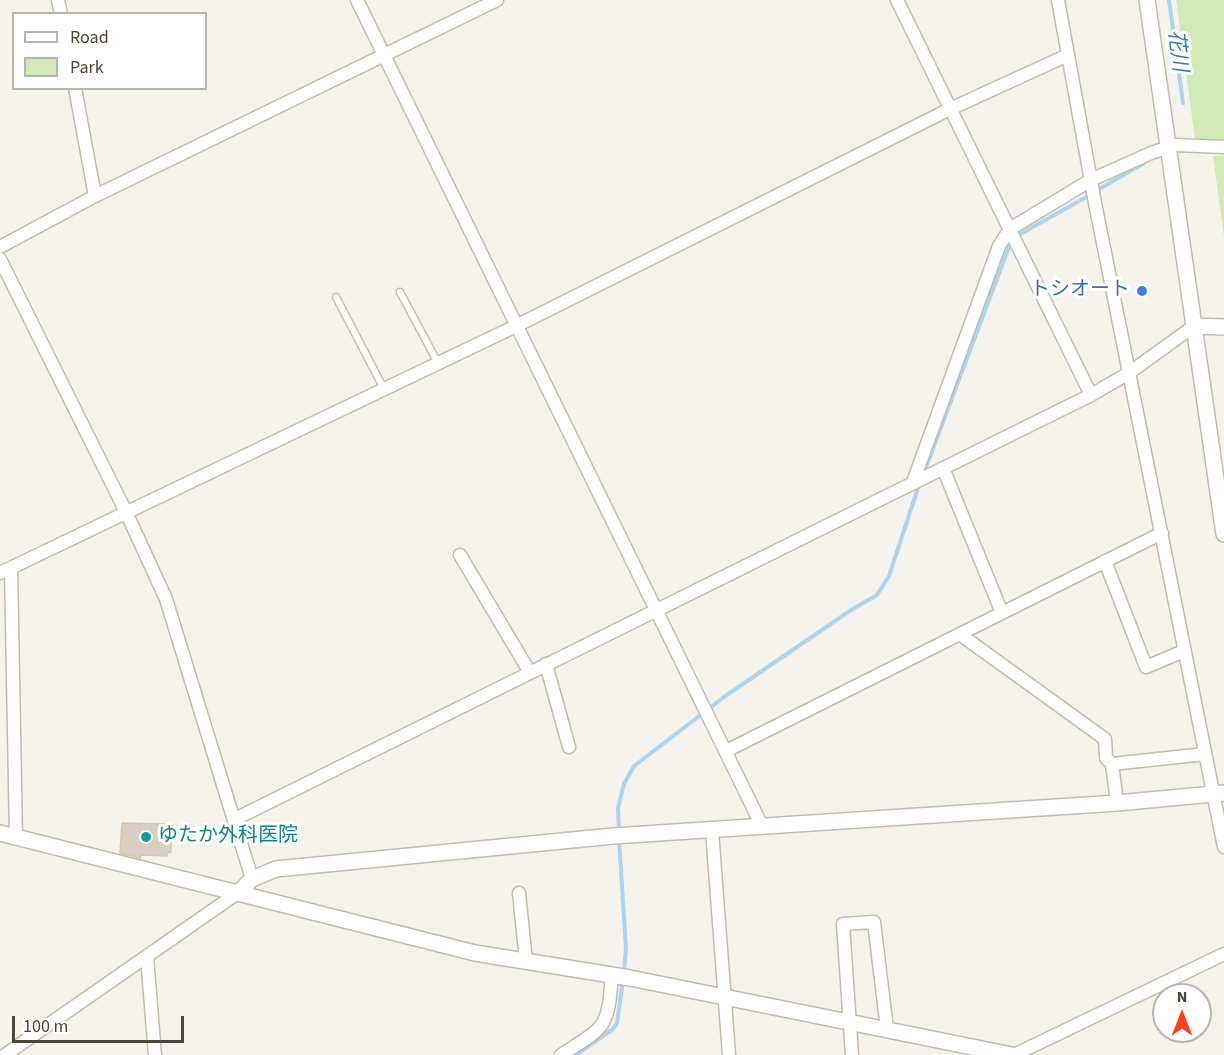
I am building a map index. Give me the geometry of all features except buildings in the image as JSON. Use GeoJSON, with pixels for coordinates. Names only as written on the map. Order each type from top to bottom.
{"type":"FeatureCollection","features":[{"type":"Feature","properties":{"kind":"street"},"geometry":{"type":"LineString","coordinates":[[357,0],[762,826]]}},
{"type":"Feature","properties":{"kind":"street"},"geometry":{"type":"LineString","coordinates":[[0,248],[95,196],[497,0]]}},
{"type":"Feature","properties":{"kind":"street"},"geometry":{"type":"LineString","coordinates":[[897,0],[1091,395]]}},
{"type":"Feature","properties":{"kind":"street"},"geometry":{"type":"LineString","coordinates":[[1058,0],[1095,203],[1184,651],[1205,754],[1218,793],[1224,847]]}},
{"type":"Feature","properties":{"kind":"street"},"geometry":{"type":"LineString","coordinates":[[1147,0],[1224,534]]}},
{"type":"Feature","properties":{"kind":"street"},"geometry":{"type":"LineString","coordinates":[[16,837],[6,571],[516,326],[950,109],[1068,56]]}},
{"type":"Feature","properties":{"kind":"street"},"geometry":{"type":"LineString","coordinates":[[75,90],[95,196]]}},
{"type":"Feature","properties":{"kind":"street"},"geometry":{"type":"LineString","coordinates":[[915,481],[999,246],[1011,231],[1092,182],[1150,153],[1176,145],[1224,147]]}},
{"type":"Feature","properties":{"kind":"street"},"geometry":{"type":"LineString","coordinates":[[0,259],[126,512],[166,599],[252,879]]}},
{"type":"Feature","properties":{"kind":"street"},"geometry":{"type":"LineString","coordinates":[[235,819],[529,671],[1091,395],[1129,373],[1194,326],[1224,327]]}},
{"type":"Feature","properties":{"kind":"street"},"geometry":{"type":"LineString","coordinates":[[937,470],[1002,613]]}},
{"type":"Feature","properties":{"kind":"street"},"geometry":{"type":"LineString","coordinates":[[726,751],[1162,533]]}},
{"type":"Feature","properties":{"kind":"street"},"geometry":{"type":"LineString","coordinates":[[460,555],[529,671]]}},
{"type":"Feature","properties":{"kind":"street"},"geometry":{"type":"LineString","coordinates":[[1105,561],[1146,667],[1184,651]]}},
{"type":"Feature","properties":{"kind":"street"},"geometry":{"type":"LineString","coordinates":[[961,635],[1105,738],[1106,758],[1112,764],[1117,803]]}},
{"type":"Feature","properties":{"kind":"street"},"geometry":{"type":"LineString","coordinates":[[546,664],[569,747]]}},
{"type":"Feature","properties":{"kind":"street"},"geometry":{"type":"LineString","coordinates":[[1112,764],[1205,754]]}},
{"type":"Feature","properties":{"kind":"street"},"geometry":{"type":"LineString","coordinates":[[5,1055],[239,892],[252,879],[276,869],[619,836],[1117,803],[1218,793]]}},
{"type":"Feature","properties":{"kind":"street"},"geometry":{"type":"LineString","coordinates":[[712,830],[729,1055]]}},
{"type":"Feature","properties":{"kind":"street"},"geometry":{"type":"LineString","coordinates":[[0,833],[475,953],[620,976],[1013,1055],[1224,954]]}},
{"type":"Feature","properties":{"kind":"street"},"geometry":{"type":"LineString","coordinates":[[519,893],[526,961]]}},
{"type":"Feature","properties":{"kind":"street"},"geometry":{"type":"LineString","coordinates":[[852,1055],[843,924],[874,922],[887,1029]]}},
{"type":"Feature","properties":{"kind":"street"},"geometry":{"type":"LineString","coordinates":[[147,957],[155,1055]]}},
{"type":"Feature","properties":{"kind":"street"},"geometry":{"type":"LineString","coordinates":[[561,1055],[605,1024],[620,976]]}},
{"type":"Feature","properties":{"kind":"lane"},"geometry":{"type":"LineString","coordinates":[[400,292],[438,363]]}},
{"type":"Feature","properties":{"kind":"lane"},"geometry":{"type":"LineString","coordinates":[[336,297],[384,389]]}},
{"type":"Feature","properties":{"kind":"green space"},"geometry":{"type":"Polygon","coordinates":[[[1176,0],[1224,0],[1224,141],[1195,139],[1176,0]]]}},
{"type":"Feature","properties":{"kind":"green space"},"geometry":{"type":"Polygon","coordinates":[[[1213,156],[1224,156],[1224,237],[1213,156]]]}},
{"type":"Feature","properties":{"kind":"waterway","name":"花川"},"geometry":{"type":"LineString","coordinates":[[1169,0],[1183,103]]}},
{"type":"Feature","properties":{"kind":"waterway"},"geometry":{"type":"LineString","coordinates":[[1096,191],[1144,163]]}},
{"type":"Feature","properties":{"kind":"waterway"},"geometry":{"type":"LineString","coordinates":[[923,475],[1009,247],[1022,233],[1090,195]]}},
{"type":"Feature","properties":{"kind":"waterway"},"geometry":{"type":"LineString","coordinates":[[619,832],[618,808],[624,784],[634,766],[724,697],[851,610],[877,595],[889,576],[919,485]]}},
{"type":"Feature","properties":{"kind":"waterway"},"geometry":{"type":"LineString","coordinates":[[619,839],[626,949],[624,972]]}},
{"type":"Feature","properties":{"kind":"waterway"},"geometry":{"type":"LineString","coordinates":[[576,1055],[613,1029],[617,1023],[623,980]]}},
{"type":"Feature","properties":{"kind":"place","name":"トシオート"},"geometry":{"type":"Point","coordinates":[1142,291]}},
{"type":"Feature","properties":{"kind":"place","name":"ゆたか外科医院"},"geometry":{"type":"Point","coordinates":[146,837]}}]}
